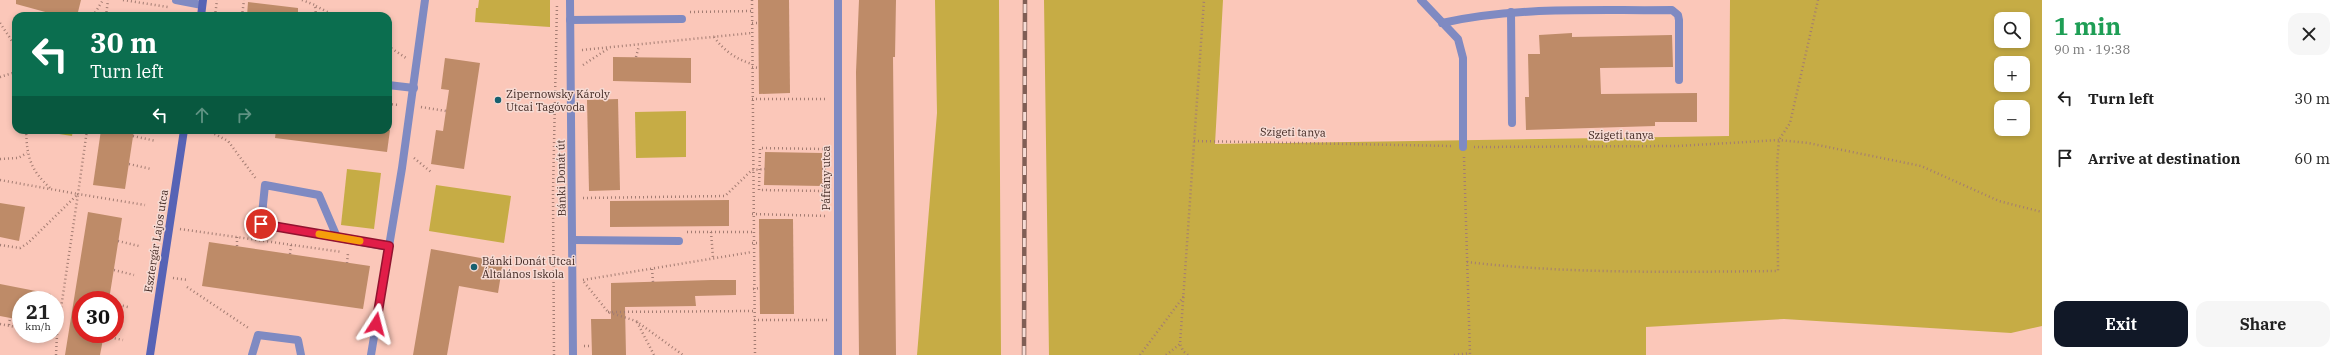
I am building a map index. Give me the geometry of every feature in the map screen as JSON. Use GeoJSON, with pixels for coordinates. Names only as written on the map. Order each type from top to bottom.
{"type":"FeatureCollection","features":[{"type":"Feature","properties":{"kind":"street"},"geometry":{"type":"LineString","coordinates":[[371,355],[414,88],[426,0]]}},
{"type":"Feature","properties":{"kind":"street","name":"Bánki Donát út"},"geometry":{"type":"LineString","coordinates":[[570,0],[573,355]]}},
{"type":"Feature","properties":{"kind":"street","name":"Páfrány utca"},"geometry":{"type":"LineString","coordinates":[[838,0],[838,355]]}},
{"type":"Feature","properties":{"kind":"street"},"geometry":{"type":"LineString","coordinates":[[1422,0],[1458,39],[1463,58],[1463,147]]}},
{"type":"Feature","properties":{"kind":"street"},"geometry":{"type":"LineString","coordinates":[[176,4],[203,2],[202,12]]}},
{"type":"Feature","properties":{"kind":"street"},"geometry":{"type":"LineString","coordinates":[[1442,23],[1474,15],[1511,12],[1672,10],[1678,15],[1679,20],[1679,80]]}},
{"type":"Feature","properties":{"kind":"street"},"geometry":{"type":"LineString","coordinates":[[1511,12],[1512,123]]}},
{"type":"Feature","properties":{"kind":"street"},"geometry":{"type":"LineString","coordinates":[[570,20],[684,16]]}},
{"type":"Feature","properties":{"kind":"street"},"geometry":{"type":"LineString","coordinates":[[392,85],[414,88]]}},
{"type":"Feature","properties":{"kind":"street","name":"Esztergár Lajos utca"},"geometry":{"type":"LineString","coordinates":[[150,355],[183,134]]}},
{"type":"Feature","properties":{"kind":"street"},"geometry":{"type":"LineString","coordinates":[[337,237],[319,195],[265,185],[261,224],[389,246]]}},
{"type":"Feature","properties":{"kind":"street"},"geometry":{"type":"LineString","coordinates":[[573,240],[679,241]]}},
{"type":"Feature","properties":{"kind":"street"},"geometry":{"type":"LineString","coordinates":[[252,355],[258,335],[298,340],[301,355]]}},
{"type":"Feature","properties":{"kind":"path"},"geometry":{"type":"LineString","coordinates":[[96,12],[103,0]]}},
{"type":"Feature","properties":{"kind":"path"},"geometry":{"type":"LineString","coordinates":[[106,12],[108,0]]}},
{"type":"Feature","properties":{"kind":"path"},"geometry":{"type":"LineString","coordinates":[[123,0],[176,4]]}},
{"type":"Feature","properties":{"kind":"path"},"geometry":{"type":"LineString","coordinates":[[216,12],[217,0]]}},
{"type":"Feature","properties":{"kind":"path"},"geometry":{"type":"LineString","coordinates":[[242,12],[244,0]]}},
{"type":"Feature","properties":{"kind":"path"},"geometry":{"type":"LineString","coordinates":[[302,0],[326,12]]}},
{"type":"Feature","properties":{"kind":"path"},"geometry":{"type":"LineString","coordinates":[[554,355],[553,192],[557,0]]}},
{"type":"Feature","properties":{"kind":"path"},"geometry":{"type":"LineString","coordinates":[[752,0],[752,252],[755,355]]}},
{"type":"Feature","properties":{"kind":"path"},"geometry":{"type":"LineString","coordinates":[[1188,355],[1183,351],[1180,344],[1204,0]]}},
{"type":"Feature","properties":{"kind":"path"},"geometry":{"type":"LineString","coordinates":[[1467,262],[1504,266],[1667,272],[1778,271],[1777,164],[1779,140],[1790,123],[1818,0]]}},
{"type":"Feature","properties":{"kind":"path"},"geometry":{"type":"LineString","coordinates":[[315,6],[316,12]]}},
{"type":"Feature","properties":{"kind":"path"},"geometry":{"type":"LineString","coordinates":[[684,16],[752,11]]}},
{"type":"Feature","properties":{"kind":"path"},"geometry":{"type":"LineString","coordinates":[[0,23],[12,41]]}},
{"type":"Feature","properties":{"kind":"path"},"geometry":{"type":"LineString","coordinates":[[752,24],[758,23]]}},
{"type":"Feature","properties":{"kind":"path"},"geometry":{"type":"LineString","coordinates":[[571,51],[752,33]]}},
{"type":"Feature","properties":{"kind":"path"},"geometry":{"type":"LineString","coordinates":[[714,37],[721,48],[731,55],[759,68]]}},
{"type":"Feature","properties":{"kind":"path"},"geometry":{"type":"LineString","coordinates":[[636,57],[639,45]]}},
{"type":"Feature","properties":{"kind":"path"},"geometry":{"type":"LineString","coordinates":[[581,66],[609,48]]}},
{"type":"Feature","properties":{"kind":"path"},"geometry":{"type":"LineString","coordinates":[[392,49],[410,61]]}},
{"type":"Feature","properties":{"kind":"path"},"geometry":{"type":"LineString","coordinates":[[0,77],[12,73]]}},
{"type":"Feature","properties":{"kind":"path"},"geometry":{"type":"LineString","coordinates":[[752,99],[828,99]]}},
{"type":"Feature","properties":{"kind":"path"},"geometry":{"type":"LineString","coordinates":[[392,104],[403,105]]}},
{"type":"Feature","properties":{"kind":"path"},"geometry":{"type":"LineString","coordinates":[[419,107],[446,111]]}},
{"type":"Feature","properties":{"kind":"path"},"geometry":{"type":"LineString","coordinates":[[26,134],[27,153],[36,175],[51,189]]}},
{"type":"Feature","properties":{"kind":"path"},"geometry":{"type":"LineString","coordinates":[[64,291],[86,134]]}},
{"type":"Feature","properties":{"kind":"path"},"geometry":{"type":"LineString","coordinates":[[215,134],[228,141],[264,190]]}},
{"type":"Feature","properties":{"kind":"path"},"geometry":{"type":"LineString","coordinates":[[133,136],[156,140]]}},
{"type":"Feature","properties":{"kind":"path","name":"Szigeti tanya"},"geometry":{"type":"LineString","coordinates":[[1194,141],[1463,147],[1679,146],[1779,140],[1824,145],[1921,166],[1999,201],[2042,212]]}},
{"type":"Feature","properties":{"kind":"path"},"geometry":{"type":"LineString","coordinates":[[1454,355],[1470,354],[1463,147]]}},
{"type":"Feature","properties":{"kind":"path"},"geometry":{"type":"LineString","coordinates":[[760,148],[825,149],[823,169],[824,191],[759,190],[760,169],[760,148]]}},
{"type":"Feature","properties":{"kind":"path"},"geometry":{"type":"LineString","coordinates":[[0,159],[18,158],[27,153]]}},
{"type":"Feature","properties":{"kind":"path"},"geometry":{"type":"LineString","coordinates":[[412,156],[431,172]]}},
{"type":"Feature","properties":{"kind":"path"},"geometry":{"type":"LineString","coordinates":[[129,164],[151,168]]}},
{"type":"Feature","properties":{"kind":"path"},"geometry":{"type":"LineString","coordinates":[[582,198],[725,196],[752,170],[764,169]]}},
{"type":"Feature","properties":{"kind":"path"},"geometry":{"type":"LineString","coordinates":[[0,180],[145,205]]}},
{"type":"Feature","properties":{"kind":"path"},"geometry":{"type":"LineString","coordinates":[[0,245],[20,248],[28,243],[78,194]]}},
{"type":"Feature","properties":{"kind":"path"},"geometry":{"type":"LineString","coordinates":[[669,197],[670,201]]}},
{"type":"Feature","properties":{"kind":"path"},"geometry":{"type":"LineString","coordinates":[[752,214],[828,216]]}},
{"type":"Feature","properties":{"kind":"path"},"geometry":{"type":"LineString","coordinates":[[169,228],[354,254]]}},
{"type":"Feature","properties":{"kind":"path"},"geometry":{"type":"LineString","coordinates":[[681,232],[752,232]]}},
{"type":"Feature","properties":{"kind":"path"},"geometry":{"type":"LineString","coordinates":[[711,232],[713,258]]}},
{"type":"Feature","properties":{"kind":"path"},"geometry":{"type":"LineString","coordinates":[[236,246],[237,237]]}},
{"type":"Feature","properties":{"kind":"path"},"geometry":{"type":"LineString","coordinates":[[118,241],[139,246]]}},
{"type":"Feature","properties":{"kind":"path"},"geometry":{"type":"LineString","coordinates":[[752,243],[760,243]]}},
{"type":"Feature","properties":{"kind":"path"},"geometry":{"type":"LineString","coordinates":[[290,254],[291,245]]}},
{"type":"Feature","properties":{"kind":"path"},"geometry":{"type":"LineString","coordinates":[[573,281],[582,281],[752,252]]}},
{"type":"Feature","properties":{"kind":"path"},"geometry":{"type":"LineString","coordinates":[[347,263],[348,253]]}},
{"type":"Feature","properties":{"kind":"path"},"geometry":{"type":"LineString","coordinates":[[652,269],[653,282]]}},
{"type":"Feature","properties":{"kind":"path"},"geometry":{"type":"LineString","coordinates":[[114,270],[134,275]]}},
{"type":"Feature","properties":{"kind":"path"},"geometry":{"type":"LineString","coordinates":[[582,281],[608,312],[636,321],[683,355]]}},
{"type":"Feature","properties":{"kind":"path"},"geometry":{"type":"LineString","coordinates":[[187,287],[258,335]]}},
{"type":"Feature","properties":{"kind":"path"},"geometry":{"type":"LineString","coordinates":[[753,289],[760,288]]}},
{"type":"Feature","properties":{"kind":"path"},"geometry":{"type":"LineString","coordinates":[[1140,355],[1184,295]]}},
{"type":"Feature","properties":{"kind":"path"},"geometry":{"type":"LineString","coordinates":[[124,306],[128,307]]}},
{"type":"Feature","properties":{"kind":"path"},"geometry":{"type":"LineString","coordinates":[[653,307],[654,311]]}},
{"type":"Feature","properties":{"kind":"path"},"geometry":{"type":"LineString","coordinates":[[608,312],[754,311]]}},
{"type":"Feature","properties":{"kind":"path"},"geometry":{"type":"LineString","coordinates":[[9,325],[10,318]]}},
{"type":"Feature","properties":{"kind":"path"},"geometry":{"type":"LineString","coordinates":[[754,320],[829,320]]}},
{"type":"Feature","properties":{"kind":"path"},"geometry":{"type":"LineString","coordinates":[[636,321],[654,355]]}},
{"type":"Feature","properties":{"kind":"path"},"geometry":{"type":"LineString","coordinates":[[0,324],[12,326]]}},
{"type":"Feature","properties":{"kind":"path"},"geometry":{"type":"LineString","coordinates":[[56,355],[57,343]]}},
{"type":"Feature","properties":{"kind":"path"},"geometry":{"type":"LineString","coordinates":[[1166,355],[1180,344]]}},
{"type":"Feature","properties":{"kind":"path"},"geometry":{"type":"LineString","coordinates":[[583,346],[592,346]]}},
{"type":"Feature","properties":{"kind":"shaded area"},"geometry":{"type":"Polygon","coordinates":[[[479,0],[550,0],[550,27],[475,22],[476,8],[478,8],[479,0]]]}},
{"type":"Feature","properties":{"kind":"shaded area"},"geometry":{"type":"Polygon","coordinates":[[[935,0],[999,0],[1001,355],[917,355],[937,113],[935,0]]]}},
{"type":"Feature","properties":{"kind":"shaded area"},"geometry":{"type":"Polygon","coordinates":[[[1044,0],[1223,0],[1215,144],[1729,136],[1730,0],[2042,0],[2042,326],[2011,333],[1784,319],[1646,327],[1646,355],[1049,355],[1044,0]]]}},
{"type":"Feature","properties":{"kind":"shaded area"},"geometry":{"type":"Polygon","coordinates":[[[686,111],[686,157],[636,158],[635,112],[686,111]]]}},
{"type":"Feature","properties":{"kind":"shaded area"},"geometry":{"type":"Polygon","coordinates":[[[59,134],[72,134],[72,136],[59,134]]]}},
{"type":"Feature","properties":{"kind":"shaded area"},"geometry":{"type":"Polygon","coordinates":[[[347,169],[381,173],[374,229],[341,225],[347,169]]]}},
{"type":"Feature","properties":{"kind":"shaded area"},"geometry":{"type":"Polygon","coordinates":[[[436,185],[511,196],[504,243],[429,231],[436,185]]]}},
{"type":"Feature","properties":{"kind":"building"},"geometry":{"type":"Polygon","coordinates":[[[16,0],[81,0],[78,12],[45,12],[16,4],[16,0]]]}},
{"type":"Feature","properties":{"kind":"building"},"geometry":{"type":"Polygon","coordinates":[[[758,0],[789,0],[790,93],[759,94],[758,0]]]}},
{"type":"Feature","properties":{"kind":"building"},"geometry":{"type":"Polygon","coordinates":[[[859,0],[896,0],[895,57],[893,57],[896,355],[859,355],[856,72],[859,0]]]}},
{"type":"Feature","properties":{"kind":"building"},"geometry":{"type":"Polygon","coordinates":[[[248,2],[298,8],[298,12],[247,12],[248,2]]]}},
{"type":"Feature","properties":{"kind":"building"},"geometry":{"type":"Polygon","coordinates":[[[1572,33],[1572,37],[1672,35],[1673,67],[1600,68],[1601,94],[1697,93],[1697,122],[1655,122],[1655,126],[1526,130],[1525,97],[1529,97],[1528,54],[1540,54],[1539,35],[1572,33]]]}},
{"type":"Feature","properties":{"kind":"building"},"geometry":{"type":"Polygon","coordinates":[[[613,57],[691,58],[691,83],[613,81],[613,57]]]}},
{"type":"Feature","properties":{"kind":"building"},"geometry":{"type":"Polygon","coordinates":[[[445,58],[480,63],[464,169],[431,164],[436,130],[443,131],[449,90],[441,89],[445,58]]]}},
{"type":"Feature","properties":{"kind":"building"},"geometry":{"type":"Polygon","coordinates":[[[618,99],[620,190],[589,191],[587,100],[618,99]]]}},
{"type":"Feature","properties":{"kind":"building"},"geometry":{"type":"Polygon","coordinates":[[[100,134],[133,134],[125,189],[93,185],[100,134]]]}},
{"type":"Feature","properties":{"kind":"building"},"geometry":{"type":"Polygon","coordinates":[[[276,134],[389,134],[387,152],[275,138],[276,134]]]}},
{"type":"Feature","properties":{"kind":"building"},"geometry":{"type":"Polygon","coordinates":[[[765,152],[822,153],[822,186],[764,185],[765,152]]]}},
{"type":"Feature","properties":{"kind":"building"},"geometry":{"type":"Polygon","coordinates":[[[729,200],[729,226],[610,227],[610,201],[729,200]]]}},
{"type":"Feature","properties":{"kind":"building"},"geometry":{"type":"Polygon","coordinates":[[[0,203],[25,207],[19,241],[0,237],[0,203]]]}},
{"type":"Feature","properties":{"kind":"building"},"geometry":{"type":"Polygon","coordinates":[[[88,212],[122,218],[110,291],[75,291],[88,212]]]}},
{"type":"Feature","properties":{"kind":"building"},"geometry":{"type":"Polygon","coordinates":[[[759,219],[793,219],[794,314],[760,314],[759,219]]]}},
{"type":"Feature","properties":{"kind":"building"},"geometry":{"type":"Polygon","coordinates":[[[209,242],[370,266],[363,309],[202,286],[209,242]]]}},
{"type":"Feature","properties":{"kind":"building","name":"Bánki Donát Utcai Általános Iskola"},"geometry":{"type":"Polygon","coordinates":[[[431,249],[503,262],[498,293],[459,286],[447,355],[413,355],[431,249]]]}},
{"type":"Feature","properties":{"kind":"building"},"geometry":{"type":"Polygon","coordinates":[[[736,280],[736,295],[695,296],[696,306],[625,307],[626,355],[592,355],[591,319],[611,319],[611,283],[736,280]]]}},
{"type":"Feature","properties":{"kind":"building"},"geometry":{"type":"Polygon","coordinates":[[[0,284],[36,291],[12,291],[12,318],[0,316],[0,284]]]}},
{"type":"Feature","properties":{"kind":"building"},"geometry":{"type":"Polygon","coordinates":[[[72,311],[72,343],[102,343],[100,355],[65,355],[72,311]]]}},
{"type":"Feature","properties":{"kind":"railway"},"geometry":{"type":"LineString","coordinates":[[1024,355],[1025,0]]}},
{"type":"Feature","properties":{"kind":"slow traffic"},"geometry":{"type":"LineString","coordinates":[[319,234],[360,241]]}},
{"type":"Feature","properties":{"kind":"place","name":"Zipernowsky Károly Utcai Tagóvoda"},"geometry":{"type":"Point","coordinates":[498,100]}},
{"type":"Feature","properties":{"kind":"place","name":"Bánki Donát Utcai Általános Iskola"},"geometry":{"type":"Point","coordinates":[474,267]}},
{"type":"Feature","properties":{"kind":"route"},"geometry":{"type":"LineString","coordinates":[[261,224],[389,246],[376,324]]}}]}
